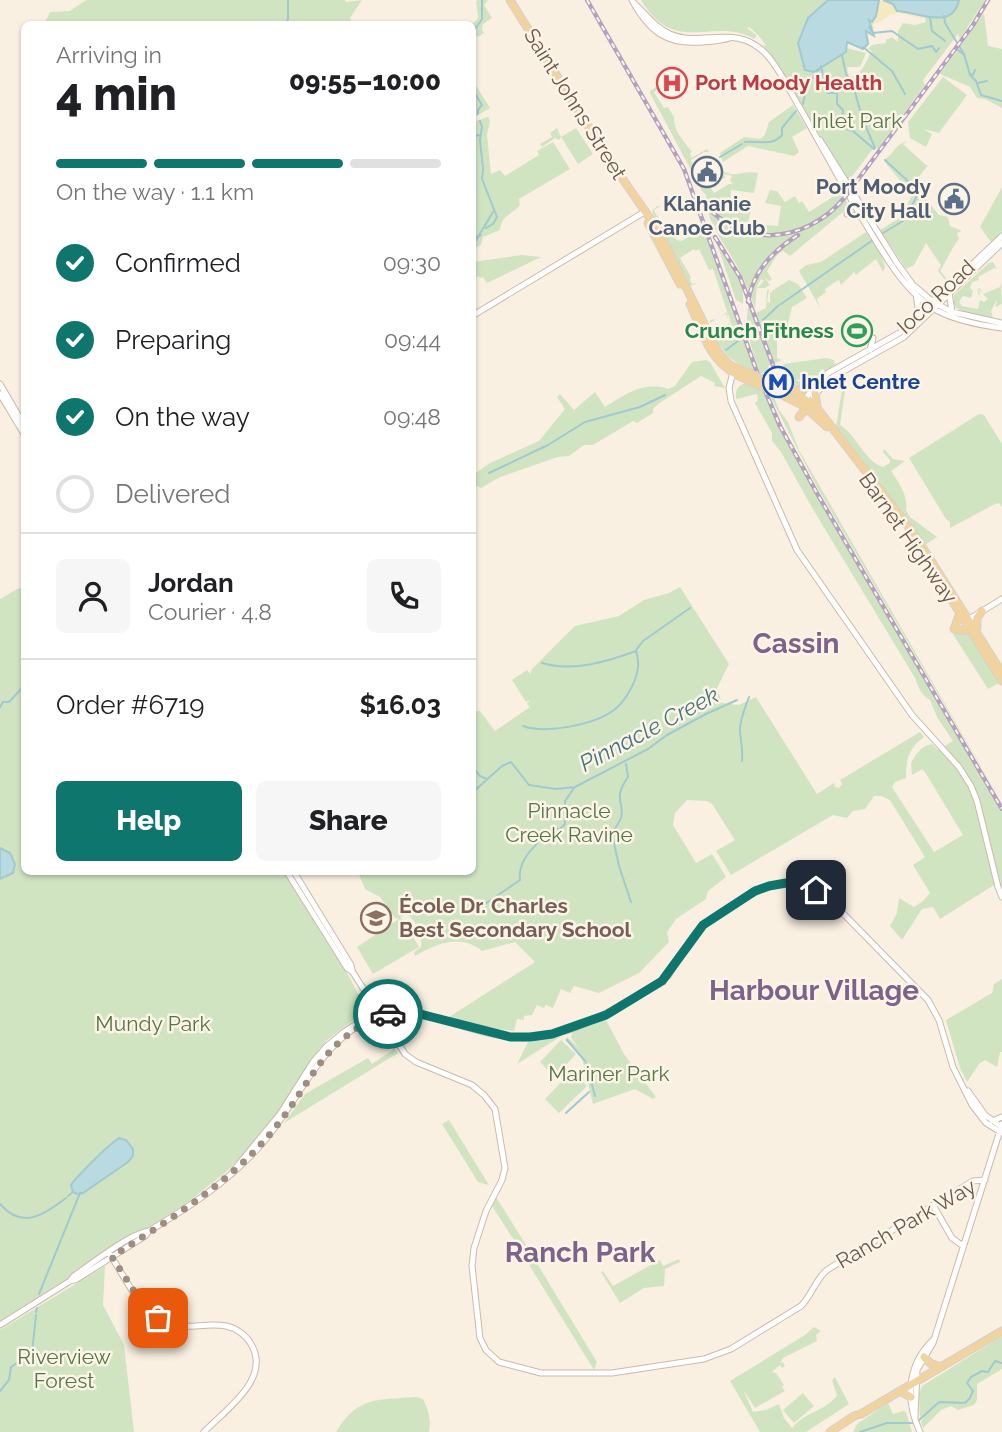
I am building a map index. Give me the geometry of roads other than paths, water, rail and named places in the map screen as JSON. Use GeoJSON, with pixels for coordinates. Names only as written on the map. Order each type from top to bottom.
{"type":"FeatureCollection","features":[{"type":"Feature","properties":{"kind":"main road","name":"Saint Johns Street"},"geometry":{"type":"LineString","coordinates":[[510,0],[670,252],[718,352],[735,371]]}},
{"type":"Feature","properties":{"kind":"main road"},"geometry":{"type":"LineString","coordinates":[[633,2],[650,26],[672,40],[694,42],[730,38],[750,42],[766,54],[777,68],[861,217],[895,270],[916,294],[960,320],[1002,326]]}},
{"type":"Feature","properties":{"kind":"main road"},"geometry":{"type":"LineString","coordinates":[[812,129],[909,281],[933,305],[1002,326]]}},
{"type":"Feature","properties":{"kind":"main road"},"geometry":{"type":"LineString","coordinates":[[476,314],[643,211]]}},
{"type":"Feature","properties":{"kind":"main road"},"geometry":{"type":"LineString","coordinates":[[847,214],[861,217]]}},
{"type":"Feature","properties":{"kind":"main road","name":"Ioco Road"},"geometry":{"type":"LineString","coordinates":[[815,393],[833,377],[901,339],[1002,236]]}},
{"type":"Feature","properties":{"kind":"main road","name":"Ioco Road"},"geometry":{"type":"LineString","coordinates":[[946,292],[1002,243]]}},
{"type":"Feature","properties":{"kind":"main road"},"geometry":{"type":"LineString","coordinates":[[924,295],[946,292],[952,312]]}},
{"type":"Feature","properties":{"kind":"main road"},"geometry":{"type":"LineString","coordinates":[[916,294],[919,315]]}},
{"type":"Feature","properties":{"kind":"main road","name":"Ioco Road"},"geometry":{"type":"LineString","coordinates":[[805,406],[816,383],[828,373],[896,335],[933,305]]}},
{"type":"Feature","properties":{"kind":"main road"},"geometry":{"type":"LineString","coordinates":[[870,350],[873,338]]}},
{"type":"Feature","properties":{"kind":"main road"},"geometry":{"type":"LineString","coordinates":[[805,406],[794,396],[735,371],[732,392],[734,405],[797,550],[912,715],[958,767],[971,786],[1002,897]]}},
{"type":"Feature","properties":{"kind":"main road"},"geometry":{"type":"LineString","coordinates":[[794,396],[816,383]]}},
{"type":"Feature","properties":{"kind":"main road"},"geometry":{"type":"LineString","coordinates":[[774,388],[824,416]]}},
{"type":"Feature","properties":{"kind":"main road"},"geometry":{"type":"LineString","coordinates":[[1,390],[21,420]]}},
{"type":"Feature","properties":{"kind":"main road"},"geometry":{"type":"LineString","coordinates":[[1,390],[21,428]]}},
{"type":"Feature","properties":{"kind":"main road"},"geometry":{"type":"LineString","coordinates":[[805,406],[815,393]]}},
{"type":"Feature","properties":{"kind":"main road"},"geometry":{"type":"LineString","coordinates":[[794,396],[805,406]]}},
{"type":"Feature","properties":{"kind":"main road","name":"Barnet Highway"},"geometry":{"type":"LineString","coordinates":[[805,406],[824,416],[906,522],[1002,681]]}},
{"type":"Feature","properties":{"kind":"main road","name":"Barnet Highway"},"geometry":{"type":"LineString","coordinates":[[805,406],[828,428],[905,528],[962,612]]}},
{"type":"Feature","properties":{"kind":"main road"},"geometry":{"type":"LineString","coordinates":[[967,620],[1002,599]]}},
{"type":"Feature","properties":{"kind":"main road"},"geometry":{"type":"LineString","coordinates":[[982,611],[974,632],[954,629],[962,612],[982,611]]}},
{"type":"Feature","properties":{"kind":"main road","name":"Barnet Highway"},"geometry":{"type":"LineString","coordinates":[[974,632],[1002,673]]}},
{"type":"Feature","properties":{"kind":"main road"},"geometry":{"type":"LineString","coordinates":[[289,875],[340,958],[352,971],[388,1028]]}},
{"type":"Feature","properties":{"kind":"main road"},"geometry":{"type":"LineString","coordinates":[[296,875],[351,965],[352,971]]}},
{"type":"Feature","properties":{"kind":"main road"},"geometry":{"type":"LineString","coordinates":[[233,1171],[283,1109],[321,1052],[338,1036],[362,1020],[402,1009],[516,1038],[542,1036],[606,1015],[666,978],[696,933],[713,917],[759,889],[775,884],[793,883],[816,890],[829,898],[928,1000],[939,1020],[956,1074],[975,1111],[1001,1129],[933,1343],[919,1366],[913,1383],[915,1417]]}},
{"type":"Feature","properties":{"kind":"main road"},"geometry":{"type":"LineString","coordinates":[[370,1000],[392,1011]]}},
{"type":"Feature","properties":{"kind":"main road"},"geometry":{"type":"LineString","coordinates":[[362,1020],[370,1000]]}},
{"type":"Feature","properties":{"kind":"main road"},"geometry":{"type":"LineString","coordinates":[[388,1028],[392,1011]]}},
{"type":"Feature","properties":{"kind":"main road"},"geometry":{"type":"LineString","coordinates":[[0,1325],[142,1232],[149,1231],[205,1195],[250,1157],[274,1129],[330,1049],[379,1014]]}},
{"type":"Feature","properties":{"kind":"main road","name":"Ranch Park Way"},"geometry":{"type":"LineString","coordinates":[[388,1028],[408,1057],[472,1085],[495,1110],[505,1168],[502,1180],[486,1211],[474,1248],[472,1266],[480,1338],[488,1353],[499,1362],[544,1374],[612,1373],[715,1356],[731,1349],[801,1306],[827,1270],[976,1180],[985,1180]]}},
{"type":"Feature","properties":{"kind":"main road"},"geometry":{"type":"LineString","coordinates":[[991,1124],[1002,1117]]}},
{"type":"Feature","properties":{"kind":"main road"},"geometry":{"type":"LineString","coordinates":[[991,1124],[995,1143]]}},
{"type":"Feature","properties":{"kind":"main road"},"geometry":{"type":"LineString","coordinates":[[995,1143],[1002,1140]]}},
{"type":"Feature","properties":{"kind":"main road"},"geometry":{"type":"LineString","coordinates":[[933,1205],[952,1238],[963,1246]]}},
{"type":"Feature","properties":{"kind":"main road"},"geometry":{"type":"LineString","coordinates":[[110,1255],[143,1305],[158,1318],[181,1327],[227,1326],[240,1332],[252,1345],[257,1363],[252,1381],[204,1432]]}},
{"type":"Feature","properties":{"kind":"main road"},"geometry":{"type":"LineString","coordinates":[[837,1432],[861,1414],[953,1359],[957,1353],[1002,1329]]}},
{"type":"Feature","properties":{"kind":"main road"},"geometry":{"type":"LineString","coordinates":[[919,1430],[911,1397],[914,1365],[933,1340]]}},
{"type":"Feature","properties":{"kind":"main road"},"geometry":{"type":"LineString","coordinates":[[924,1357],[940,1367]]}},
{"type":"Feature","properties":{"kind":"main road"},"geometry":{"type":"LineString","coordinates":[[900,1391],[911,1397]]}},
{"type":"Feature","properties":{"kind":"main road"},"geometry":{"type":"LineString","coordinates":[[830,1432],[861,1414]]}},
{"type":"Feature","properties":{"kind":"water"},"geometry":{"type":"Polygon","coordinates":[[[828,0],[879,0],[876,16],[872,22],[869,20],[874,36],[866,31],[868,44],[863,49],[847,42],[846,52],[814,72],[805,70],[798,43],[808,18],[828,0]]]}},
{"type":"Feature","properties":{"kind":"water"},"geometry":{"type":"Polygon","coordinates":[[[883,0],[959,0],[950,15],[933,18],[897,11],[893,4],[883,0]]]}},
{"type":"Feature","properties":{"kind":"water"},"geometry":{"type":"Polygon","coordinates":[[[0,848],[10,853],[15,864],[13,873],[0,879],[0,848]]]}},
{"type":"Feature","properties":{"kind":"water"},"geometry":{"type":"Polygon","coordinates":[[[119,1138],[126,1140],[133,1149],[133,1156],[128,1162],[83,1193],[73,1192],[71,1185],[75,1180],[119,1138]]]}},
{"type":"Feature","properties":{"kind":"waterway"},"geometry":{"type":"LineString","coordinates":[[287,21],[288,0]]}},
{"type":"Feature","properties":{"kind":"waterway"},"geometry":{"type":"LineString","coordinates":[[476,28],[482,19],[482,0]]}},
{"type":"Feature","properties":{"kind":"waterway"},"geometry":{"type":"LineString","coordinates":[[944,16],[981,95],[1002,101]]}},
{"type":"Feature","properties":{"kind":"waterway"},"geometry":{"type":"LineString","coordinates":[[930,17],[932,31],[945,41]]}},
{"type":"Feature","properties":{"kind":"waterway"},"geometry":{"type":"LineString","coordinates":[[869,27],[873,33],[892,31],[918,49],[932,46],[936,52],[939,48]]}},
{"type":"Feature","properties":{"kind":"waterway"},"geometry":{"type":"LineString","coordinates":[[863,47],[892,71],[905,94]]}},
{"type":"Feature","properties":{"kind":"waterway"},"geometry":{"type":"LineString","coordinates":[[958,50],[963,54]]}},
{"type":"Feature","properties":{"kind":"waterway"},"geometry":{"type":"LineString","coordinates":[[842,55],[846,74],[852,82],[863,120],[875,148]]}},
{"type":"Feature","properties":{"kind":"waterway"},"geometry":{"type":"LineString","coordinates":[[821,66],[827,93],[837,93],[837,104],[843,110],[842,118],[849,121],[847,129],[874,149]]}},
{"type":"Feature","properties":{"kind":"waterway"},"geometry":{"type":"LineString","coordinates":[[803,104],[806,88],[820,68]]}},
{"type":"Feature","properties":{"kind":"waterway"},"geometry":{"type":"LineString","coordinates":[[970,74],[973,75],[975,70]]}},
{"type":"Feature","properties":{"kind":"waterway"},"geometry":{"type":"LineString","coordinates":[[978,83],[987,81]]}},
{"type":"Feature","properties":{"kind":"waterway"},"geometry":{"type":"LineString","coordinates":[[476,95],[482,105],[478,114]]}},
{"type":"Feature","properties":{"kind":"waterway"},"geometry":{"type":"LineString","coordinates":[[745,142],[769,142],[778,139],[782,135],[782,128],[796,111]]}},
{"type":"Feature","properties":{"kind":"waterway"},"geometry":{"type":"LineString","coordinates":[[480,121],[482,179],[497,217],[493,224],[486,228]]}},
{"type":"Feature","properties":{"kind":"waterway"},"geometry":{"type":"LineString","coordinates":[[476,136],[481,135]]}},
{"type":"Feature","properties":{"kind":"waterway"},"geometry":{"type":"LineString","coordinates":[[720,157],[742,144]]}},
{"type":"Feature","properties":{"kind":"waterway"},"geometry":{"type":"LineString","coordinates":[[883,233],[903,221],[916,198],[911,184],[885,160]]}},
{"type":"Feature","properties":{"kind":"waterway"},"geometry":{"type":"LineString","coordinates":[[476,240],[493,212]]}},
{"type":"Feature","properties":{"kind":"waterway"},"geometry":{"type":"LineString","coordinates":[[476,237],[481,235]]}},
{"type":"Feature","properties":{"kind":"waterway"},"geometry":{"type":"LineString","coordinates":[[781,304],[873,240]]}},
{"type":"Feature","properties":{"kind":"waterway"},"geometry":{"type":"LineString","coordinates":[[763,320],[779,305]]}},
{"type":"Feature","properties":{"kind":"waterway"},"geometry":{"type":"LineString","coordinates":[[726,350],[738,341]]}},
{"type":"Feature","properties":{"kind":"waterway"},"geometry":{"type":"LineString","coordinates":[[489,473],[548,445],[585,422],[640,407],[665,395]]}},
{"type":"Feature","properties":{"kind":"waterway"},"geometry":{"type":"LineString","coordinates":[[523,726],[544,729],[570,727],[595,720],[614,710],[633,685],[638,665],[636,650],[643,641],[690,608]]}},
{"type":"Feature","properties":{"kind":"waterway"},"geometry":{"type":"LineString","coordinates":[[542,663],[577,666],[636,651]]}},
{"type":"Feature","properties":{"kind":"waterway"},"geometry":{"type":"LineString","coordinates":[[0,707],[21,689]]}},
{"type":"Feature","properties":{"kind":"waterway","name":"Pinnacle Creek"},"geometry":{"type":"LineString","coordinates":[[742,761],[740,728],[749,697]]}},
{"type":"Feature","properties":{"kind":"waterway","name":"Pinnacle Creek"},"geometry":{"type":"LineString","coordinates":[[476,789],[502,766],[511,762],[529,785],[556,789],[575,787],[648,749],[667,735],[706,714],[737,700]]}},
{"type":"Feature","properties":{"kind":"waterway"},"geometry":{"type":"LineString","coordinates":[[626,764],[628,777],[620,796],[621,818],[612,834],[631,902]]}},
{"type":"Feature","properties":{"kind":"waterway"},"geometry":{"type":"LineString","coordinates":[[476,771],[487,779]]}},
{"type":"Feature","properties":{"kind":"waterway"},"geometry":{"type":"LineString","coordinates":[[464,915],[520,880],[522,865],[529,852],[551,830],[560,829],[565,824],[565,801],[574,788]]}},
{"type":"Feature","properties":{"kind":"waterway"},"geometry":{"type":"LineString","coordinates":[[567,1040],[585,1061]]}},
{"type":"Feature","properties":{"kind":"waterway"},"geometry":{"type":"LineString","coordinates":[[586,1063],[595,1096]]}},
{"type":"Feature","properties":{"kind":"waterway"},"geometry":{"type":"LineString","coordinates":[[566,1113],[589,1092]]}},
{"type":"Feature","properties":{"kind":"waterway"},"geometry":{"type":"LineString","coordinates":[[68,1196],[73,1192]]}},
{"type":"Feature","properties":{"kind":"waterway"},"geometry":{"type":"LineString","coordinates":[[39,1294],[80,1193]]}},
{"type":"Feature","properties":{"kind":"waterway"},"geometry":{"type":"LineString","coordinates":[[0,1204],[8,1212],[25,1218],[50,1210],[66,1198]]}},
{"type":"Feature","properties":{"kind":"waterway"},"geometry":{"type":"LineString","coordinates":[[36,1312],[37,1308]]}},
{"type":"Feature","properties":{"kind":"waterway"},"geometry":{"type":"LineString","coordinates":[[0,1391],[9,1380],[11,1367],[32,1353],[36,1315]]}},
{"type":"Feature","properties":{"kind":"waterway"},"geometry":{"type":"LineString","coordinates":[[860,1432],[887,1423],[916,1423],[939,1402],[965,1403],[973,1391],[967,1383],[971,1377],[982,1371],[988,1372],[995,1361],[1002,1363]]}},
{"type":"Feature","properties":{"kind":"railway"},"geometry":{"type":"LineString","coordinates":[[587,0],[684,169],[757,372],[780,426],[1002,809]]}},
{"type":"Feature","properties":{"kind":"railway"},"geometry":{"type":"LineString","coordinates":[[699,196],[714,214],[732,226],[751,233],[771,235],[791,232],[811,225],[829,213],[845,197],[973,25],[988,0]]}},
{"type":"Feature","properties":{"kind":"railway"},"geometry":{"type":"LineString","coordinates":[[748,302],[759,271],[780,248],[798,235]]}},
{"type":"Feature","properties":{"kind":"railway"},"geometry":{"type":"LineString","coordinates":[[715,237],[740,277],[773,365]]}},
{"type":"Feature","properties":{"kind":"place","name":"Port Moody Health"},"geometry":{"type":"Point","coordinates":[672,83]}},
{"type":"Feature","properties":{"kind":"place","name":"Klahanie Canoe Club"},"geometry":{"type":"Point","coordinates":[707,172]}},
{"type":"Feature","properties":{"kind":"place","name":"Port Moody City Hall"},"geometry":{"type":"Point","coordinates":[954,199]}},
{"type":"Feature","properties":{"kind":"place","name":"Crunch Fitness"},"geometry":{"type":"Point","coordinates":[857,331]}},
{"type":"Feature","properties":{"kind":"place","name":"Inlet Centre"},"geometry":{"type":"Point","coordinates":[778,382]}},
{"type":"Feature","properties":{"kind":"place","name":"École Dr. Charles Best Secondary School"},"geometry":{"type":"Point","coordinates":[376,918]}},
{"type":"Feature","properties":{"kind":"district","name":"Cassin"},"geometry":{"type":"Point","coordinates":[796,643]}},
{"type":"Feature","properties":{"kind":"district","name":"Harbour Village"},"geometry":{"type":"Point","coordinates":[814,990]}},
{"type":"Feature","properties":{"kind":"district","name":"Ranch Park"},"geometry":{"type":"Point","coordinates":[580,1252]}},
{"type":"Feature","properties":{"kind":"park label","name":"Inlet Park"},"geometry":{"type":"Point","coordinates":[857,121]}},
{"type":"Feature","properties":{"kind":"park label","name":"Pinnacle Creek Ravine"},"geometry":{"type":"Point","coordinates":[569,823]}},
{"type":"Feature","properties":{"kind":"park label","name":"Mundy Park"},"geometry":{"type":"Point","coordinates":[153,1024]}},
{"type":"Feature","properties":{"kind":"park label","name":"Mariner Park"},"geometry":{"type":"Point","coordinates":[609,1074]}},
{"type":"Feature","properties":{"kind":"park label","name":"Riverview Forest"},"geometry":{"type":"Point","coordinates":[64,1369]}}]}
